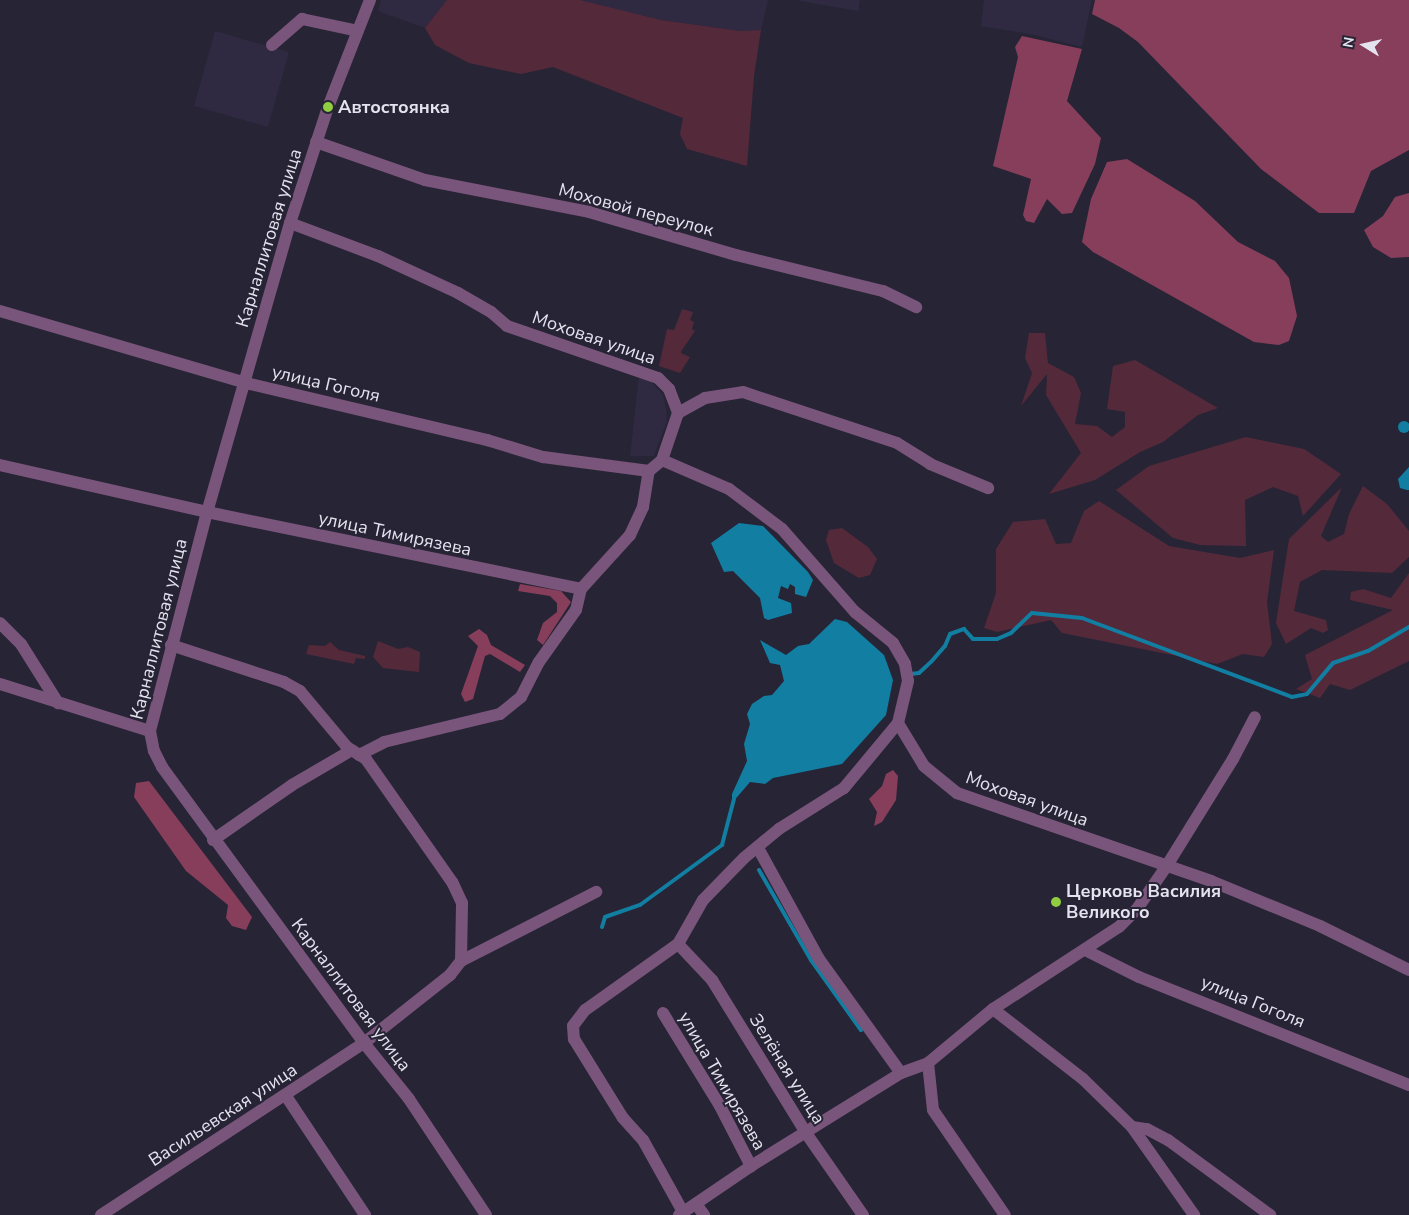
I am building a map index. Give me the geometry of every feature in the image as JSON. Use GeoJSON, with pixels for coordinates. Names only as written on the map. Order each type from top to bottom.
{"type":"FeatureCollection","features":[{"type":"Feature","properties":{"kind":"street","name":"Карналлитовая улица"},"geometry":{"type":"LineString","coordinates":[[370,0],[316,142],[290,223],[207,512],[150,731],[154,751],[162,767],[213,840],[364,1043],[409,1099],[486,1215]]}},
{"type":"Feature","properties":{"kind":"street"},"geometry":{"type":"LineString","coordinates":[[272,45],[302,19],[358,31]]}},
{"type":"Feature","properties":{"kind":"street","name":"Моховой переулок"},"geometry":{"type":"LineString","coordinates":[[316,142],[425,180],[589,212],[736,255],[883,291],[916,307]]}},
{"type":"Feature","properties":{"kind":"street","name":"Моховая улица"},"geometry":{"type":"LineString","coordinates":[[290,223],[378,256],[458,293],[491,312],[507,326],[658,378],[669,390],[678,413]]}},
{"type":"Feature","properties":{"kind":"street","name":"улица Гоголя"},"geometry":{"type":"LineString","coordinates":[[0,311],[245,382],[487,440],[543,457],[649,472]]}},
{"type":"Feature","properties":{"kind":"street"},"geometry":{"type":"LineString","coordinates":[[213,840],[292,785],[355,752],[384,742],[500,714],[521,697],[539,662],[576,610],[581,589],[630,535],[643,507],[649,472],[662,460],[678,413],[706,398],[743,392],[897,443],[930,464],[988,488]]}},
{"type":"Feature","properties":{"kind":"street"},"geometry":{"type":"LineString","coordinates":[[662,460],[696,474],[760,509],[818,566],[855,612],[892,643],[905,664],[908,681],[898,723],[844,788],[779,830],[758,848],[703,900],[678,944],[585,1010],[573,1026],[574,1039],[623,1118],[643,1140],[681,1214],[751,1166],[806,1134],[901,1073],[928,1063],[993,1009],[1085,950],[1132,916],[1166,867],[1233,760],[1255,717]]}},
{"type":"Feature","properties":{"kind":"street","name":"улица Тимирязева"},"geometry":{"type":"LineString","coordinates":[[0,465],[207,512],[581,589]]}},
{"type":"Feature","properties":{"kind":"street"},"geometry":{"type":"LineString","coordinates":[[0,623],[21,644],[58,703]]}},
{"type":"Feature","properties":{"kind":"street"},"geometry":{"type":"LineString","coordinates":[[171,645],[284,682],[300,691],[377,774],[452,882],[462,903],[461,961],[596,892]]}},
{"type":"Feature","properties":{"kind":"street"},"geometry":{"type":"LineString","coordinates":[[0,684],[150,731]]}},
{"type":"Feature","properties":{"kind":"street","name":"Моховая улица"},"geometry":{"type":"LineString","coordinates":[[898,723],[924,766],[957,794],[1211,881],[1320,926],[1409,970]]}},
{"type":"Feature","properties":{"kind":"street"},"geometry":{"type":"LineString","coordinates":[[758,848],[819,959],[901,1073]]}},
{"type":"Feature","properties":{"kind":"street","name":"Зелёная улица"},"geometry":{"type":"LineString","coordinates":[[678,944],[712,980],[806,1134],[863,1215]]}},
{"type":"Feature","properties":{"kind":"street","name":"улица Гоголя"},"geometry":{"type":"LineString","coordinates":[[1085,950],[1139,977],[1409,1085]]}},
{"type":"Feature","properties":{"kind":"street","name":"Васильевская улица"},"geometry":{"type":"LineString","coordinates":[[101,1215],[286,1096],[364,1043],[450,975],[461,961]]}},
{"type":"Feature","properties":{"kind":"street"},"geometry":{"type":"LineString","coordinates":[[993,1009],[1083,1080],[1132,1127],[1194,1215]]}},
{"type":"Feature","properties":{"kind":"street","name":"улица Тимирязева"},"geometry":{"type":"LineString","coordinates":[[663,1013],[720,1106],[751,1166]]}},
{"type":"Feature","properties":{"kind":"street"},"geometry":{"type":"LineString","coordinates":[[928,1063],[933,1110],[1005,1215]]}},
{"type":"Feature","properties":{"kind":"street"},"geometry":{"type":"LineString","coordinates":[[286,1096],[365,1215]]}},
{"type":"Feature","properties":{"kind":"street"},"geometry":{"type":"LineString","coordinates":[[1132,1127],[1147,1129],[1168,1140],[1270,1215]]}},
{"type":"Feature","properties":{"kind":"street"},"geometry":{"type":"LineString","coordinates":[[696,1204],[704,1215]]}},
{"type":"Feature","properties":{"kind":"shaded area"},"geometry":{"type":"Polygon","coordinates":[[[381,0],[447,0],[425,28],[378,11],[381,0]]]}},
{"type":"Feature","properties":{"kind":"shaded area"},"geometry":{"type":"Polygon","coordinates":[[[447,0],[580,0],[661,20],[740,31],[761,30],[754,76],[747,166],[687,149],[680,134],[683,118],[553,67],[521,74],[469,63],[435,45],[425,28],[447,0]]]}},
{"type":"Feature","properties":{"kind":"shaded area"},"geometry":{"type":"Polygon","coordinates":[[[580,0],[768,0],[761,30],[740,31],[661,20],[580,0]]]}},
{"type":"Feature","properties":{"kind":"shaded area"},"geometry":{"type":"Polygon","coordinates":[[[795,0],[860,0],[858,11],[795,0]]]}},
{"type":"Feature","properties":{"kind":"shaded area"},"geometry":{"type":"Polygon","coordinates":[[[984,0],[1092,0],[1082,47],[1030,34],[981,26],[984,0]]]}},
{"type":"Feature","properties":{"kind":"shaded area"},"geometry":{"type":"Polygon","coordinates":[[[1095,0],[1409,0],[1409,150],[1371,171],[1354,213],[1319,213],[1261,169],[1138,42],[1119,28],[1092,14],[1095,0]]]}},
{"type":"Feature","properties":{"kind":"shaded area"},"geometry":{"type":"Polygon","coordinates":[[[215,31],[289,52],[268,127],[194,106],[215,31]]]}},
{"type":"Feature","properties":{"kind":"shaded area"},"geometry":{"type":"Polygon","coordinates":[[[1022,36],[1082,49],[1067,101],[1101,138],[1095,164],[1072,213],[1062,214],[1047,199],[1034,223],[1026,221],[1023,215],[1031,179],[993,166],[1018,57],[1015,47],[1022,36]]]}},
{"type":"Feature","properties":{"kind":"shaded area"},"geometry":{"type":"Polygon","coordinates":[[[1127,159],[1195,201],[1238,242],[1275,261],[1289,278],[1297,316],[1289,341],[1279,345],[1254,342],[1093,252],[1082,242],[1091,199],[1107,162],[1127,159]]]}},
{"type":"Feature","properties":{"kind":"shaded area"},"geometry":{"type":"Polygon","coordinates":[[[1409,193],[1409,257],[1391,258],[1373,247],[1364,230],[1383,216],[1395,197],[1409,193]]]}},
{"type":"Feature","properties":{"kind":"shaded area"},"geometry":{"type":"Polygon","coordinates":[[[682,309],[693,312],[690,320],[694,322],[692,329],[695,331],[682,350],[681,353],[690,357],[680,373],[659,366],[667,329],[674,330],[682,309]]]}},
{"type":"Feature","properties":{"kind":"shaded area"},"geometry":{"type":"Polygon","coordinates":[[[1029,333],[1045,333],[1048,363],[1074,377],[1081,393],[1075,424],[1097,426],[1112,437],[1125,427],[1125,412],[1107,409],[1113,366],[1135,360],[1218,408],[1198,415],[1163,442],[1140,452],[1095,480],[1049,494],[1081,453],[1046,395],[1047,374],[1021,406],[1032,373],[1025,358],[1029,333]]]}},
{"type":"Feature","properties":{"kind":"shaded area"},"geometry":{"type":"Polygon","coordinates":[[[639,375],[651,381],[663,395],[666,409],[667,421],[654,456],[630,456],[639,375]]]}},
{"type":"Feature","properties":{"kind":"shaded area"},"geometry":{"type":"Polygon","coordinates":[[[1246,437],[1304,449],[1341,474],[1303,516],[1298,496],[1273,487],[1245,500],[1246,546],[1200,545],[1173,538],[1116,490],[1149,466],[1246,437]]]}},
{"type":"Feature","properties":{"kind":"shaded area"},"geometry":{"type":"Polygon","coordinates":[[[1363,486],[1387,504],[1409,531],[1409,557],[1392,573],[1322,570],[1300,582],[1294,611],[1326,620],[1328,630],[1323,633],[1311,628],[1286,644],[1276,623],[1289,539],[1342,487],[1321,536],[1328,542],[1344,534],[1349,514],[1363,486]]]}},
{"type":"Feature","properties":{"kind":"shaded area"},"geometry":{"type":"Polygon","coordinates":[[[1099,501],[1169,546],[1240,558],[1274,550],[1267,602],[1272,644],[1264,657],[1243,654],[1217,664],[1062,633],[1051,620],[997,632],[984,628],[996,593],[996,549],[1013,522],[1045,519],[1056,544],[1071,543],[1084,511],[1099,501]]]}},
{"type":"Feature","properties":{"kind":"shaded area"},"geometry":{"type":"Polygon","coordinates":[[[842,528],[868,547],[877,559],[870,575],[859,578],[834,563],[826,540],[829,530],[842,528]]]}},
{"type":"Feature","properties":{"kind":"shaded area"},"geometry":{"type":"Polygon","coordinates":[[[1409,573],[1409,661],[1350,690],[1330,684],[1320,698],[1296,689],[1312,679],[1305,655],[1393,610],[1350,600],[1351,592],[1363,589],[1391,598],[1409,573]]]}},
{"type":"Feature","properties":{"kind":"shaded area"},"geometry":{"type":"Polygon","coordinates":[[[520,584],[561,591],[571,602],[543,645],[537,640],[543,623],[557,612],[557,603],[550,596],[518,591],[520,584]]]}},
{"type":"Feature","properties":{"kind":"shaded area"},"geometry":{"type":"Polygon","coordinates":[[[479,629],[487,635],[491,645],[525,665],[520,672],[490,654],[485,656],[473,699],[465,702],[461,694],[478,646],[468,636],[479,629]]]}},
{"type":"Feature","properties":{"kind":"shaded area"},"geometry":{"type":"Polygon","coordinates":[[[378,641],[398,649],[408,647],[420,652],[419,672],[383,668],[373,657],[378,641]]]}},
{"type":"Feature","properties":{"kind":"shaded area"},"geometry":{"type":"Polygon","coordinates":[[[330,642],[339,650],[365,656],[365,659],[356,658],[354,664],[306,654],[309,645],[325,646],[330,642]]]}},
{"type":"Feature","properties":{"kind":"shaded area"},"geometry":{"type":"Polygon","coordinates":[[[893,770],[898,776],[896,800],[882,822],[874,826],[877,812],[869,799],[882,786],[886,774],[893,770]]]}},
{"type":"Feature","properties":{"kind":"shaded area"},"geometry":{"type":"Polygon","coordinates":[[[149,781],[252,917],[246,930],[232,926],[226,918],[228,905],[186,871],[134,797],[136,783],[149,781]]]}},
{"type":"Feature","properties":{"kind":"water"},"geometry":{"type":"Polygon","coordinates":[[[1402,421],[1406,421],[1410,427],[1406,433],[1402,433],[1398,429],[1398,425],[1402,421]]]}},
{"type":"Feature","properties":{"kind":"water"},"geometry":{"type":"Polygon","coordinates":[[[1409,467],[1409,490],[1407,490],[1400,488],[1398,479],[1409,467]]]}},
{"type":"Feature","properties":{"kind":"water"},"geometry":{"type":"Polygon","coordinates":[[[739,523],[763,526],[808,572],[813,580],[806,597],[795,594],[795,587],[790,584],[788,589],[781,586],[778,598],[791,603],[792,613],[768,620],[764,618],[760,598],[733,571],[724,572],[711,543],[739,523]]]}},
{"type":"Feature","properties":{"kind":"water"},"geometry":{"type":"Polygon","coordinates":[[[835,619],[847,622],[884,655],[893,680],[886,715],[842,764],[773,778],[765,784],[750,782],[732,803],[732,794],[747,761],[744,744],[750,724],[747,714],[752,704],[764,696],[772,695],[784,681],[780,665],[770,663],[760,640],[786,655],[798,646],[809,644],[835,619]]]}},
{"type":"Feature","properties":{"kind":"waterway"},"geometry":{"type":"LineString","coordinates":[[911,674],[919,673],[931,662],[945,646],[950,634],[964,629],[973,639],[997,639],[1011,633],[1032,613],[1082,618],[1292,697],[1307,694],[1333,663],[1368,651],[1409,627]]}},
{"type":"Feature","properties":{"kind":"waterway"},"geometry":{"type":"LineString","coordinates":[[602,927],[605,917],[640,905],[722,845],[734,799]]}},
{"type":"Feature","properties":{"kind":"waterway"},"geometry":{"type":"LineString","coordinates":[[759,870],[811,960],[861,1030]]}},
{"type":"Feature","properties":{"kind":"place","name":"Автостоянка"},"geometry":{"type":"Point","coordinates":[328,107]}},
{"type":"Feature","properties":{"kind":"place","name":"Церковь Василия Великого"},"geometry":{"type":"Point","coordinates":[1056,902]}}]}
